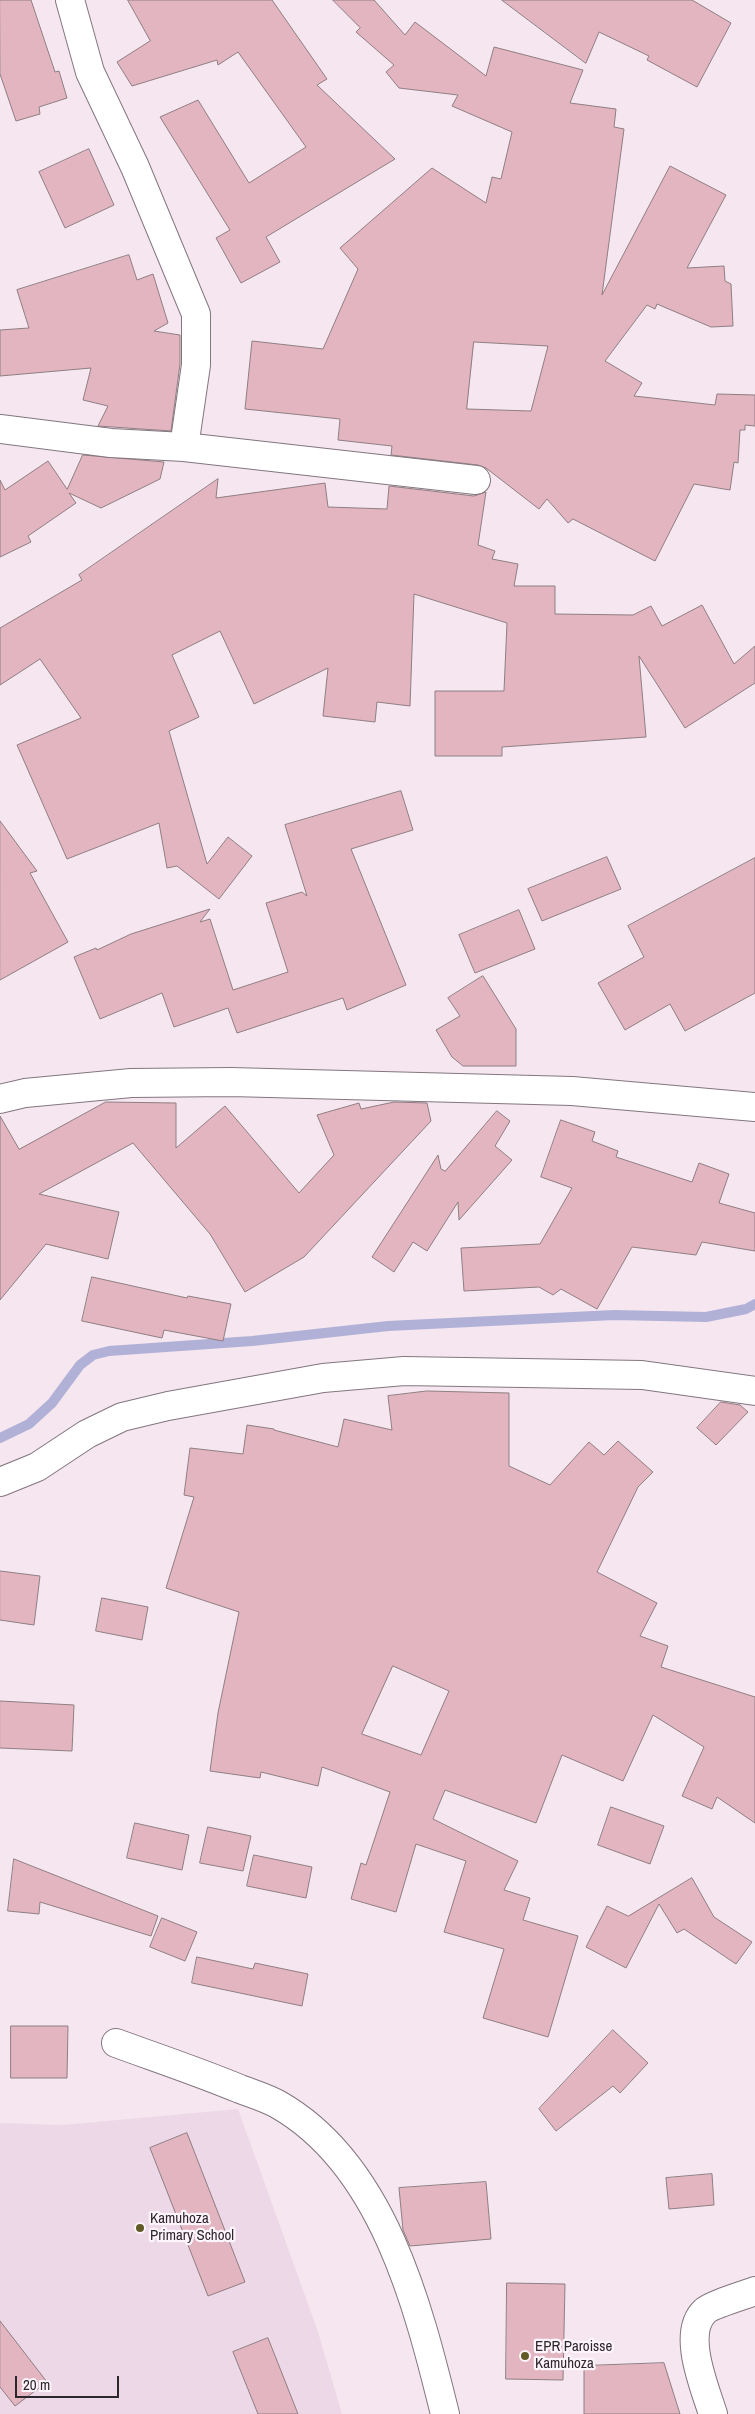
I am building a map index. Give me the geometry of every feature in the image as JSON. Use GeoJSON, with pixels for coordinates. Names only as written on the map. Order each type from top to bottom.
{"type":"FeatureCollection","features":[{"type":"Feature","properties":{"kind":"street"},"geometry":{"type":"LineString","coordinates":[[70,0],[90,72],[135,167],[196,314],[196,365],[184,447]]}},
{"type":"Feature","properties":{"kind":"street"},"geometry":{"type":"LineString","coordinates":[[0,428],[111,443],[184,447],[476,480]]}},
{"type":"Feature","properties":{"kind":"street"},"geometry":{"type":"LineString","coordinates":[[0,1099],[25,1093],[131,1083],[231,1082],[572,1091],[755,1107]]}},
{"type":"Feature","properties":{"kind":"street"},"geometry":{"type":"LineString","coordinates":[[0,1482],[37,1466],[87,1434],[122,1417],[168,1406],[322,1378],[404,1371],[642,1375],[755,1391]]}},
{"type":"Feature","properties":{"kind":"street"},"geometry":{"type":"LineString","coordinates":[[116,2043],[211,2077],[278,2105],[308,2125],[336,2151],[363,2188],[400,2260],[431,2359],[445,2414]]}},
{"type":"Feature","properties":{"kind":"street"},"geometry":{"type":"LineString","coordinates":[[713,2414],[694,2343],[696,2326],[705,2310],[755,2291]]}},
{"type":"Feature","properties":{"kind":"shaded area","name":"Kamuhoza Primary School"},"geometry":{"type":"Polygon","coordinates":[[[238,2109],[318,2332],[342,2414],[0,2414],[0,2123],[63,2125],[238,2109]]]}},
{"type":"Feature","properties":{"kind":"building"},"geometry":{"type":"Polygon","coordinates":[[[0,0],[31,0],[55,72],[59,71],[67,98],[39,107],[40,114],[16,121],[0,74],[0,0]]]}},
{"type":"Feature","properties":{"kind":"building"},"geometry":{"type":"Polygon","coordinates":[[[128,0],[272,0],[327,79],[317,85],[395,159],[266,237],[280,262],[241,283],[216,238],[230,230],[160,117],[198,100],[249,183],[306,147],[238,52],[218,65],[217,60],[132,86],[117,62],[150,41],[128,0]]]}},
{"type":"Feature","properties":{"kind":"building"},"geometry":{"type":"Polygon","coordinates":[[[333,0],[374,0],[405,35],[415,22],[486,76],[494,47],[583,70],[570,103],[616,109],[614,127],[624,129],[602,295],[670,166],[726,195],[687,268],[724,266],[725,281],[731,284],[733,326],[711,327],[657,304],[655,309],[647,305],[605,361],[642,383],[634,396],[715,405],[717,394],[755,395],[755,426],[745,425],[745,430],[740,430],[738,463],[734,462],[730,490],[694,484],[655,561],[573,519],[568,523],[547,499],[539,509],[486,468],[478,465],[391,455],[392,446],[338,440],[340,419],[245,409],[252,341],[323,349],[358,269],[340,248],[432,168],[486,203],[492,177],[501,179],[512,132],[452,106],[458,95],[399,88],[386,72],[394,65],[356,32],[360,28],[333,0]],[[474,342],[467,409],[531,411],[548,346],[474,342]]]}},
{"type":"Feature","properties":{"kind":"building"},"geometry":{"type":"Polygon","coordinates":[[[502,0],[692,0],[731,23],[697,87],[647,60],[649,56],[599,32],[586,63],[502,0]]]}},
{"type":"Feature","properties":{"kind":"building"},"geometry":{"type":"Polygon","coordinates":[[[89,149],[114,205],[65,228],[39,172],[89,149]]]}},
{"type":"Feature","properties":{"kind":"building"},"geometry":{"type":"Polygon","coordinates":[[[129,255],[137,280],[153,274],[168,323],[154,331],[180,335],[180,364],[171,431],[98,426],[108,406],[83,400],[91,368],[0,376],[0,330],[29,328],[17,290],[129,255]]]}},
{"type":"Feature","properties":{"kind":"building"},"geometry":{"type":"Polygon","coordinates":[[[83,455],[164,462],[160,479],[101,508],[69,493],[76,503],[28,536],[31,542],[0,557],[0,480],[5,490],[48,461],[67,489],[83,455]]]}},
{"type":"Feature","properties":{"kind":"building"},"geometry":{"type":"Polygon","coordinates":[[[218,479],[216,498],[325,483],[328,507],[387,509],[389,486],[474,496],[486,492],[478,545],[495,551],[492,559],[518,564],[514,586],[555,586],[555,614],[633,615],[651,606],[662,626],[702,605],[734,664],[755,646],[755,683],[685,728],[639,656],[646,737],[502,747],[502,756],[435,756],[435,691],[504,691],[507,623],[414,594],[410,706],[377,702],[375,722],[323,716],[328,668],[254,704],[220,631],[172,655],[199,717],[169,731],[207,864],[228,837],[252,856],[219,899],[177,866],[167,868],[159,823],[67,859],[17,745],[81,718],[40,659],[0,685],[0,628],[82,580],[79,575],[218,479]]]}},
{"type":"Feature","properties":{"kind":"building"},"geometry":{"type":"Polygon","coordinates":[[[401,791],[413,830],[351,849],[406,985],[347,1010],[343,998],[237,1033],[228,1008],[174,1027],[162,993],[100,1019],[74,957],[96,948],[97,950],[131,934],[210,909],[200,922],[210,919],[233,990],[288,972],[266,903],[302,892],[307,896],[285,825],[401,791]]]}},
{"type":"Feature","properties":{"kind":"building"},"geometry":{"type":"Polygon","coordinates":[[[0,821],[37,871],[30,873],[68,942],[0,980],[0,821]]]}},
{"type":"Feature","properties":{"kind":"building"},"geometry":{"type":"Polygon","coordinates":[[[607,857],[621,889],[542,921],[528,889],[607,857]]]}},
{"type":"Feature","properties":{"kind":"building"},"geometry":{"type":"Polygon","coordinates":[[[755,858],[755,993],[685,1031],[670,1004],[625,1030],[598,983],[644,957],[628,926],[755,858]]]}},
{"type":"Feature","properties":{"kind":"building"},"geometry":{"type":"Polygon","coordinates":[[[519,910],[535,949],[475,973],[459,935],[519,910]]]}},
{"type":"Feature","properties":{"kind":"building"},"geometry":{"type":"Polygon","coordinates":[[[483,976],[516,1029],[516,1066],[463,1066],[452,1057],[436,1030],[460,1016],[448,998],[483,976]]]}},
{"type":"Feature","properties":{"kind":"building"},"geometry":{"type":"Polygon","coordinates":[[[106,1102],[176,1103],[176,1148],[225,1106],[299,1193],[334,1155],[317,1115],[359,1103],[361,1109],[394,1102],[427,1103],[431,1121],[304,1257],[245,1292],[210,1234],[133,1143],[39,1194],[119,1212],[108,1259],[46,1244],[0,1300],[0,1116],[19,1149],[106,1102]]]}},
{"type":"Feature","properties":{"kind":"building"},"geometry":{"type":"Polygon","coordinates":[[[497,1111],[510,1121],[495,1146],[512,1160],[459,1220],[458,1202],[427,1251],[413,1242],[394,1272],[372,1257],[438,1155],[441,1169],[445,1171],[497,1111]]]}},
{"type":"Feature","properties":{"kind":"building"},"geometry":{"type":"Polygon","coordinates":[[[561,1120],[595,1132],[592,1141],[618,1151],[616,1157],[692,1182],[699,1163],[729,1174],[719,1203],[755,1213],[755,1251],[702,1242],[696,1255],[632,1247],[597,1309],[561,1289],[553,1295],[539,1287],[464,1291],[461,1248],[540,1244],[572,1188],[541,1177],[561,1120]]]}},
{"type":"Feature","properties":{"kind":"building"},"geometry":{"type":"Polygon","coordinates":[[[92,1277],[187,1298],[188,1296],[231,1304],[223,1341],[164,1330],[162,1338],[82,1321],[92,1277]]]}},
{"type":"Feature","properties":{"kind":"building"},"geometry":{"type":"Polygon","coordinates":[[[427,1391],[509,1393],[509,1466],[550,1485],[589,1442],[604,1455],[618,1441],[653,1472],[638,1487],[597,1572],[657,1603],[640,1636],[668,1646],[661,1667],[755,1697],[755,1823],[717,1797],[712,1809],[682,1796],[704,1747],[653,1715],[623,1781],[562,1755],[536,1823],[445,1790],[433,1819],[518,1861],[504,1890],[530,1898],[523,1920],[578,1936],[548,2037],[483,2018],[504,1949],[444,1932],[466,1861],[416,1844],[396,1912],[351,1899],[361,1863],[366,1865],[390,1792],[322,1767],[318,1786],[261,1772],[260,1778],[210,1771],[218,1713],[239,1612],[166,1588],[194,1497],[184,1495],[190,1448],[243,1454],[247,1425],[274,1429],[338,1447],[344,1419],[392,1430],[388,1396],[427,1391]],[[393,1666],[362,1734],[421,1755],[449,1691],[393,1666]]]}},
{"type":"Feature","properties":{"kind":"building"},"geometry":{"type":"Polygon","coordinates":[[[721,1402],[740,1405],[748,1412],[716,1445],[697,1428],[721,1402]]]}},
{"type":"Feature","properties":{"kind":"building"},"geometry":{"type":"Polygon","coordinates":[[[0,1571],[40,1576],[34,1625],[0,1620],[0,1571]]]}},
{"type":"Feature","properties":{"kind":"building"},"geometry":{"type":"Polygon","coordinates":[[[102,1598],[148,1607],[142,1640],[96,1631],[102,1598]]]}},
{"type":"Feature","properties":{"kind":"building"},"geometry":{"type":"Polygon","coordinates":[[[0,1701],[74,1705],[72,1751],[0,1748],[0,1701]]]}},
{"type":"Feature","properties":{"kind":"building"},"geometry":{"type":"Polygon","coordinates":[[[611,1807],[664,1826],[650,1864],[598,1845],[611,1807]]]}},
{"type":"Feature","properties":{"kind":"building"},"geometry":{"type":"Polygon","coordinates":[[[135,1823],[189,1835],[182,1870],[127,1858],[135,1823]]]}},
{"type":"Feature","properties":{"kind":"building"},"geometry":{"type":"Polygon","coordinates":[[[208,1827],[251,1836],[243,1871],[200,1863],[208,1827]]]}},
{"type":"Feature","properties":{"kind":"building"},"geometry":{"type":"Polygon","coordinates":[[[254,1855],[312,1867],[306,1898],[247,1886],[254,1855]]]}},
{"type":"Feature","properties":{"kind":"building"},"geometry":{"type":"Polygon","coordinates":[[[14,1859],[158,1916],[151,1936],[40,1902],[39,1914],[8,1911],[14,1859]]]}},
{"type":"Feature","properties":{"kind":"building"},"geometry":{"type":"Polygon","coordinates":[[[692,1878],[714,1917],[752,1942],[736,1964],[684,1929],[677,1933],[659,1904],[626,1968],[586,1947],[607,1906],[628,1916],[692,1878]]]}},
{"type":"Feature","properties":{"kind":"building"},"geometry":{"type":"Polygon","coordinates":[[[162,1918],[197,1932],[185,1961],[150,1947],[162,1918]]]}},
{"type":"Feature","properties":{"kind":"building"},"geometry":{"type":"Polygon","coordinates":[[[197,1957],[253,1969],[255,1963],[308,1974],[302,2006],[192,1983],[197,1957]]]}},
{"type":"Feature","properties":{"kind":"building"},"geometry":{"type":"Polygon","coordinates":[[[11,2026],[68,2026],[67,2078],[11,2078],[11,2026]]]}},
{"type":"Feature","properties":{"kind":"building"},"geometry":{"type":"Polygon","coordinates":[[[613,2030],[648,2063],[620,2093],[613,2086],[556,2131],[539,2109],[613,2030]]]}},
{"type":"Feature","properties":{"kind":"building"},"geometry":{"type":"Polygon","coordinates":[[[187,2133],[245,2282],[208,2296],[150,2148],[187,2133]]]}},
{"type":"Feature","properties":{"kind":"building"},"geometry":{"type":"Polygon","coordinates":[[[712,2174],[714,2205],[669,2209],[666,2178],[712,2174]]]}},
{"type":"Feature","properties":{"kind":"building"},"geometry":{"type":"Polygon","coordinates":[[[486,2182],[491,2239],[410,2246],[403,2230],[399,2188],[486,2182]]]}},
{"type":"Feature","properties":{"kind":"building"},"geometry":{"type":"Polygon","coordinates":[[[507,2283],[565,2284],[563,2380],[506,2379],[507,2283]]]}},
{"type":"Feature","properties":{"kind":"building"},"geometry":{"type":"Polygon","coordinates":[[[0,2321],[47,2382],[15,2406],[0,2387],[0,2321]]]}},
{"type":"Feature","properties":{"kind":"building"},"geometry":{"type":"Polygon","coordinates":[[[268,2338],[298,2414],[258,2414],[233,2352],[268,2338]]]}},
{"type":"Feature","properties":{"kind":"building"},"geometry":{"type":"Polygon","coordinates":[[[664,2363],[680,2414],[584,2414],[584,2366],[664,2363]]]}},
{"type":"Feature","properties":{"kind":"waterway"},"geometry":{"type":"LineString","coordinates":[[0,1438],[29,1424],[52,1403],[80,1365],[93,1355],[109,1351],[252,1341],[388,1326],[614,1315],[706,1317],[746,1309],[755,1304]]}},
{"type":"Feature","properties":{"kind":"place","name":"Kamuhoza Primary School"},"geometry":{"type":"Point","coordinates":[140,2228]}},
{"type":"Feature","properties":{"kind":"place","name":"EPR Paroisse Kamuhoza"},"geometry":{"type":"Point","coordinates":[525,2356]}}]}
